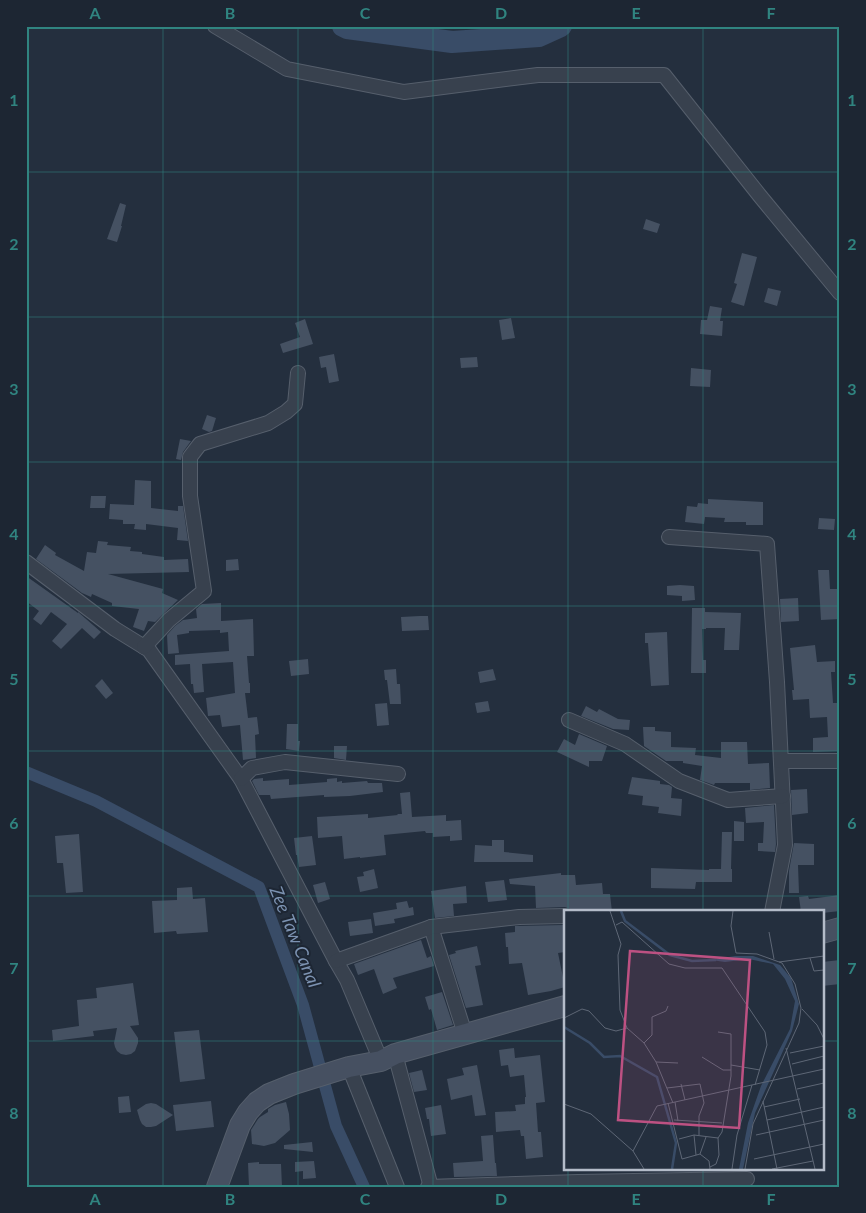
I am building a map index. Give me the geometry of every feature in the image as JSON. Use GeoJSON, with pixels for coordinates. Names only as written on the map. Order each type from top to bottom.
{"type":"FeatureCollection","features":[{"type":"Feature","properties":{"kind":"street"},"geometry":{"type":"LineString","coordinates":[[215,26],[287,69],[404,92],[538,75],[664,75],[840,293]]}},
{"type":"Feature","properties":{"kind":"street"},"geometry":{"type":"LineString","coordinates":[[144,647],[169,620],[204,592],[190,496],[190,457],[200,444],[268,423],[286,412],[295,404],[298,373]]}},
{"type":"Feature","properties":{"kind":"street"},"geometry":{"type":"LineString","coordinates":[[669,538],[767,544],[777,682],[785,845],[772,910]]}},
{"type":"Feature","properties":{"kind":"street"},"geometry":{"type":"LineString","coordinates":[[26,562],[115,629],[149,650],[241,779],[388,1058],[430,1187],[578,1179],[747,1178]]}},
{"type":"Feature","properties":{"kind":"street"},"geometry":{"type":"LineString","coordinates":[[569,720],[625,744],[679,781],[728,800],[783,796]]}},
{"type":"Feature","properties":{"kind":"street"},"geometry":{"type":"LineString","coordinates":[[781,761],[840,761]]}},
{"type":"Feature","properties":{"kind":"street"},"geometry":{"type":"LineString","coordinates":[[241,779],[252,768],[285,762],[398,774]]}},
{"type":"Feature","properties":{"kind":"street"},"geometry":{"type":"LineString","coordinates":[[336,961],[432,927],[519,917],[564,916]]}},
{"type":"Feature","properties":{"kind":"street"},"geometry":{"type":"LineString","coordinates":[[432,927],[465,1034]]}},
{"type":"Feature","properties":{"kind":"street"},"geometry":{"type":"LineString","coordinates":[[824,932],[840,928]]}},
{"type":"Feature","properties":{"kind":"street"},"geometry":{"type":"LineString","coordinates":[[217,1187],[240,1125],[257,1102],[268,1094],[343,1069],[388,1058],[564,1006]]}},
{"type":"Feature","properties":{"kind":"street"},"geometry":{"type":"LineString","coordinates":[[343,1069],[397,1187]]}},
{"type":"Feature","properties":{"kind":"building"},"geometry":{"type":"Polygon","coordinates":[[[120,203],[126,205],[117,242],[107,239],[120,203]]]}},
{"type":"Feature","properties":{"kind":"building"},"geometry":{"type":"Polygon","coordinates":[[[646,219],[660,224],[657,233],[643,229],[646,219]]]}},
{"type":"Feature","properties":{"kind":"building"},"geometry":{"type":"Polygon","coordinates":[[[742,253],[757,257],[744,306],[731,302],[737,284],[734,283],[742,253]]]}},
{"type":"Feature","properties":{"kind":"building"},"geometry":{"type":"Polygon","coordinates":[[[768,288],[781,291],[777,306],[764,302],[768,288]]]}},
{"type":"Feature","properties":{"kind":"building"},"geometry":{"type":"Polygon","coordinates":[[[710,306],[722,308],[720,321],[723,321],[722,336],[700,334],[701,320],[707,320],[710,306]]]}},
{"type":"Feature","properties":{"kind":"building"},"geometry":{"type":"Polygon","coordinates":[[[511,318],[515,338],[502,340],[499,320],[511,318]]]}},
{"type":"Feature","properties":{"kind":"building"},"geometry":{"type":"Polygon","coordinates":[[[305,319],[313,344],[283,353],[280,344],[300,337],[295,323],[305,319]]]}},
{"type":"Feature","properties":{"kind":"building"},"geometry":{"type":"Polygon","coordinates":[[[334,354],[339,381],[329,383],[326,367],[321,368],[319,357],[334,354]]]}},
{"type":"Feature","properties":{"kind":"building"},"geometry":{"type":"Polygon","coordinates":[[[477,357],[478,367],[461,368],[460,358],[477,357]]]}},
{"type":"Feature","properties":{"kind":"building"},"geometry":{"type":"Polygon","coordinates":[[[691,368],[711,370],[710,387],[690,386],[691,368]]]}},
{"type":"Feature","properties":{"kind":"building"},"geometry":{"type":"Polygon","coordinates":[[[207,415],[216,418],[212,431],[209,432],[202,429],[207,415]]]}},
{"type":"Feature","properties":{"kind":"building"},"geometry":{"type":"Polygon","coordinates":[[[180,439],[191,441],[183,452],[181,460],[176,459],[180,439]]]}},
{"type":"Feature","properties":{"kind":"building"},"geometry":{"type":"Polygon","coordinates":[[[135,480],[151,481],[151,508],[178,511],[178,506],[183,506],[188,541],[177,540],[178,528],[146,524],[146,530],[134,529],[135,524],[123,524],[123,520],[109,519],[110,504],[134,505],[135,480]]]}},
{"type":"Feature","properties":{"kind":"building"},"geometry":{"type":"Polygon","coordinates":[[[91,496],[106,496],[105,508],[90,508],[91,496]]]}},
{"type":"Feature","properties":{"kind":"building"},"geometry":{"type":"Polygon","coordinates":[[[708,499],[763,502],[763,525],[746,525],[746,522],[724,522],[725,518],[705,517],[704,524],[685,522],[687,506],[697,507],[698,503],[708,504],[708,499]]]}},
{"type":"Feature","properties":{"kind":"building"},"geometry":{"type":"Polygon","coordinates":[[[819,518],[835,519],[834,530],[818,529],[819,518]]]}},
{"type":"Feature","properties":{"kind":"building"},"geometry":{"type":"Polygon","coordinates":[[[98,541],[108,542],[107,545],[131,547],[130,551],[164,557],[164,560],[188,559],[189,572],[108,574],[163,589],[162,593],[178,600],[155,622],[148,621],[144,631],[133,627],[139,609],[112,606],[112,603],[92,594],[91,597],[82,593],[36,559],[45,545],[56,553],[55,555],[84,571],[87,552],[96,553],[98,541]]]}},
{"type":"Feature","properties":{"kind":"building"},"geometry":{"type":"Polygon","coordinates":[[[238,559],[239,570],[226,571],[226,560],[238,559]]]}},
{"type":"Feature","properties":{"kind":"building"},"geometry":{"type":"Polygon","coordinates":[[[818,570],[829,570],[830,589],[840,589],[840,619],[821,620],[818,570]]]}},
{"type":"Feature","properties":{"kind":"building"},"geometry":{"type":"Polygon","coordinates":[[[26,576],[78,612],[101,632],[94,639],[82,628],[61,649],[52,641],[67,624],[51,612],[41,625],[33,619],[39,611],[26,601],[26,576]]]}},
{"type":"Feature","properties":{"kind":"building"},"geometry":{"type":"Polygon","coordinates":[[[667,586],[694,586],[695,600],[682,601],[682,596],[667,595],[667,586]]]}},
{"type":"Feature","properties":{"kind":"building"},"geometry":{"type":"Polygon","coordinates":[[[798,598],[799,621],[781,622],[780,599],[798,598]]]}},
{"type":"Feature","properties":{"kind":"building"},"geometry":{"type":"Polygon","coordinates":[[[221,603],[221,621],[253,619],[254,656],[247,656],[250,693],[245,693],[248,718],[257,717],[259,734],[255,735],[256,758],[243,760],[240,725],[222,727],[220,715],[208,716],[206,698],[235,693],[233,662],[202,664],[204,692],[194,693],[193,684],[191,684],[190,664],[175,665],[175,655],[229,651],[228,632],[220,633],[220,630],[189,631],[189,633],[177,635],[179,653],[168,654],[167,635],[175,626],[183,620],[197,618],[196,609],[202,604],[221,603]]]}},
{"type":"Feature","properties":{"kind":"building"},"geometry":{"type":"Polygon","coordinates":[[[692,608],[705,608],[705,612],[741,613],[739,650],[724,650],[725,628],[702,629],[703,660],[706,660],[706,673],[691,673],[692,608]]]}},
{"type":"Feature","properties":{"kind":"building"},"geometry":{"type":"Polygon","coordinates":[[[428,616],[429,630],[402,631],[401,617],[428,616]]]}},
{"type":"Feature","properties":{"kind":"building"},"geometry":{"type":"Polygon","coordinates":[[[667,632],[669,685],[651,686],[648,643],[645,643],[645,633],[667,632]]]}},
{"type":"Feature","properties":{"kind":"building"},"geometry":{"type":"Polygon","coordinates":[[[815,645],[817,662],[835,661],[835,672],[831,672],[833,703],[840,703],[840,751],[813,752],[813,738],[828,737],[827,717],[810,718],[809,699],[793,700],[792,690],[794,690],[790,648],[815,645]]]}},
{"type":"Feature","properties":{"kind":"building"},"geometry":{"type":"Polygon","coordinates":[[[308,659],[309,674],[291,676],[289,661],[308,659]]]}},
{"type":"Feature","properties":{"kind":"building"},"geometry":{"type":"Polygon","coordinates":[[[396,669],[397,684],[400,684],[401,704],[390,704],[384,670],[396,669]]]}},
{"type":"Feature","properties":{"kind":"building"},"geometry":{"type":"Polygon","coordinates":[[[493,669],[496,680],[480,683],[478,672],[493,669]]]}},
{"type":"Feature","properties":{"kind":"building"},"geometry":{"type":"Polygon","coordinates":[[[102,679],[113,693],[106,699],[95,686],[102,679]]]}},
{"type":"Feature","properties":{"kind":"building"},"geometry":{"type":"Polygon","coordinates":[[[488,701],[490,711],[477,713],[475,703],[488,701]]]}},
{"type":"Feature","properties":{"kind":"building"},"geometry":{"type":"Polygon","coordinates":[[[387,703],[389,725],[377,726],[375,704],[387,703]]]}},
{"type":"Feature","properties":{"kind":"building"},"geometry":{"type":"Polygon","coordinates":[[[586,706],[597,712],[599,709],[618,719],[630,720],[629,730],[613,729],[581,716],[586,706]]]}},
{"type":"Feature","properties":{"kind":"building"},"geometry":{"type":"Polygon","coordinates":[[[287,724],[298,724],[299,751],[286,749],[287,724]]]}},
{"type":"Feature","properties":{"kind":"building"},"geometry":{"type":"Polygon","coordinates":[[[643,727],[655,727],[655,731],[671,732],[671,747],[696,748],[695,755],[721,758],[721,742],[747,742],[748,764],[769,763],[770,788],[750,790],[750,783],[715,783],[714,785],[700,780],[702,766],[683,763],[683,761],[666,761],[644,746],[643,727]]]}},
{"type":"Feature","properties":{"kind":"building"},"geometry":{"type":"Polygon","coordinates":[[[579,734],[607,746],[602,761],[589,761],[589,767],[557,752],[564,739],[575,745],[579,734]]]}},
{"type":"Feature","properties":{"kind":"building"},"geometry":{"type":"Polygon","coordinates":[[[334,746],[347,746],[346,760],[334,758],[334,746]]]}},
{"type":"Feature","properties":{"kind":"building"},"geometry":{"type":"Polygon","coordinates":[[[632,777],[660,781],[660,784],[672,787],[671,798],[682,799],[681,816],[658,813],[659,807],[642,805],[643,796],[628,794],[632,777]]]}},
{"type":"Feature","properties":{"kind":"building"},"geometry":{"type":"Polygon","coordinates":[[[263,778],[263,781],[289,779],[289,785],[327,782],[327,779],[337,778],[337,782],[342,781],[342,783],[367,781],[368,783],[382,783],[383,792],[350,796],[324,797],[324,795],[271,799],[270,795],[259,795],[252,781],[263,778]]]}},
{"type":"Feature","properties":{"kind":"building"},"geometry":{"type":"Polygon","coordinates":[[[807,789],[808,813],[792,815],[791,790],[807,789]]]}},
{"type":"Feature","properties":{"kind":"building"},"geometry":{"type":"Polygon","coordinates":[[[410,792],[412,817],[446,815],[446,821],[461,820],[462,840],[450,841],[450,836],[433,837],[433,833],[426,833],[425,831],[384,835],[386,855],[344,859],[342,836],[318,838],[317,817],[368,814],[368,818],[402,814],[400,793],[410,792]]]}},
{"type":"Feature","properties":{"kind":"building"},"geometry":{"type":"Polygon","coordinates":[[[774,805],[775,852],[758,851],[758,843],[763,843],[764,822],[746,823],[745,808],[774,805]]]}},
{"type":"Feature","properties":{"kind":"building"},"geometry":{"type":"Polygon","coordinates":[[[734,821],[744,822],[744,841],[734,841],[734,821]]]}},
{"type":"Feature","properties":{"kind":"building"},"geometry":{"type":"Polygon","coordinates":[[[722,832],[732,832],[732,882],[696,882],[695,889],[651,888],[651,868],[721,869],[722,832]]]}},
{"type":"Feature","properties":{"kind":"building"},"geometry":{"type":"Polygon","coordinates":[[[79,834],[83,892],[66,893],[63,863],[57,863],[55,836],[79,834]]]}},
{"type":"Feature","properties":{"kind":"building"},"geometry":{"type":"Polygon","coordinates":[[[312,836],[316,865],[299,867],[294,838],[312,836]]]}},
{"type":"Feature","properties":{"kind":"building"},"geometry":{"type":"Polygon","coordinates":[[[492,840],[504,840],[504,852],[533,855],[533,862],[474,862],[475,845],[492,846],[492,840]]]}},
{"type":"Feature","properties":{"kind":"building"},"geometry":{"type":"Polygon","coordinates":[[[794,843],[814,844],[814,865],[798,865],[799,893],[789,893],[789,871],[794,843]]]}},
{"type":"Feature","properties":{"kind":"building"},"geometry":{"type":"Polygon","coordinates":[[[374,869],[378,888],[360,892],[357,877],[364,876],[363,872],[374,869]]]}},
{"type":"Feature","properties":{"kind":"building"},"geometry":{"type":"Polygon","coordinates":[[[561,873],[561,875],[575,875],[576,885],[602,883],[603,894],[610,894],[612,910],[571,910],[565,907],[536,908],[535,886],[510,884],[509,879],[561,873]]]}},
{"type":"Feature","properties":{"kind":"building"},"geometry":{"type":"Polygon","coordinates":[[[504,880],[507,900],[488,902],[485,882],[504,880]]]}},
{"type":"Feature","properties":{"kind":"building"},"geometry":{"type":"Polygon","coordinates":[[[325,882],[330,899],[318,903],[313,885],[325,882]]]}},
{"type":"Feature","properties":{"kind":"building"},"geometry":{"type":"Polygon","coordinates":[[[466,886],[467,903],[453,904],[454,916],[435,918],[431,891],[466,886]]]}},
{"type":"Feature","properties":{"kind":"building"},"geometry":{"type":"Polygon","coordinates":[[[192,887],[193,899],[205,898],[208,932],[177,934],[176,931],[154,933],[152,901],[177,900],[177,888],[192,887]]]}},
{"type":"Feature","properties":{"kind":"building"},"geometry":{"type":"Polygon","coordinates":[[[840,895],[840,911],[824,913],[824,910],[801,910],[799,897],[808,896],[809,899],[840,895]]]}},
{"type":"Feature","properties":{"kind":"building"},"geometry":{"type":"Polygon","coordinates":[[[407,901],[409,908],[413,907],[414,915],[394,919],[395,923],[375,926],[373,913],[397,909],[396,903],[407,901]]]}},
{"type":"Feature","properties":{"kind":"building"},"geometry":{"type":"Polygon","coordinates":[[[371,919],[373,933],[350,936],[348,922],[371,919]]]}},
{"type":"Feature","properties":{"kind":"building"},"geometry":{"type":"Polygon","coordinates":[[[564,925],[564,952],[558,953],[564,987],[528,995],[522,963],[509,964],[505,933],[515,932],[515,926],[564,925]]]}},
{"type":"Feature","properties":{"kind":"building"},"geometry":{"type":"Polygon","coordinates":[[[421,940],[427,958],[431,956],[434,966],[393,978],[397,988],[383,994],[374,969],[358,975],[354,964],[421,940]]]}},
{"type":"Feature","properties":{"kind":"building"},"geometry":{"type":"Polygon","coordinates":[[[477,946],[481,965],[475,966],[483,1005],[466,1008],[449,955],[456,953],[455,951],[477,946]]]}},
{"type":"Feature","properties":{"kind":"building"},"geometry":{"type":"Polygon","coordinates":[[[840,960],[840,984],[824,986],[824,962],[840,960]]]}},
{"type":"Feature","properties":{"kind":"building"},"geometry":{"type":"Polygon","coordinates":[[[133,983],[139,1025],[130,1026],[138,1038],[135,1051],[131,1054],[121,1054],[117,1051],[114,1043],[117,1028],[93,1031],[94,1036],[53,1041],[52,1030],[79,1026],[77,1000],[97,998],[96,988],[133,983]]]}},
{"type":"Feature","properties":{"kind":"building"},"geometry":{"type":"Polygon","coordinates":[[[442,992],[453,1025],[437,1030],[431,1009],[429,1010],[425,997],[442,992]]]}},
{"type":"Feature","properties":{"kind":"building"},"geometry":{"type":"Polygon","coordinates":[[[199,1030],[205,1079],[180,1082],[174,1032],[199,1030]]]}},
{"type":"Feature","properties":{"kind":"building"},"geometry":{"type":"Polygon","coordinates":[[[514,1048],[515,1058],[540,1055],[545,1102],[536,1103],[538,1132],[541,1132],[543,1157],[526,1159],[524,1136],[521,1136],[520,1130],[496,1132],[495,1112],[516,1111],[515,1105],[525,1104],[524,1075],[510,1077],[508,1065],[501,1066],[499,1050],[514,1048]]]}},
{"type":"Feature","properties":{"kind":"building"},"geometry":{"type":"Polygon","coordinates":[[[477,1065],[486,1115],[475,1116],[472,1095],[451,1100],[447,1079],[464,1075],[462,1068],[477,1065]]]}},
{"type":"Feature","properties":{"kind":"building"},"geometry":{"type":"Polygon","coordinates":[[[422,1070],[427,1090],[414,1092],[409,1073],[422,1070]]]}},
{"type":"Feature","properties":{"kind":"building"},"geometry":{"type":"Polygon","coordinates":[[[129,1096],[131,1112],[119,1113],[118,1097],[129,1096]]]}},
{"type":"Feature","properties":{"kind":"building"},"geometry":{"type":"Polygon","coordinates":[[[211,1101],[214,1127],[176,1131],[173,1105],[211,1101]]]}},
{"type":"Feature","properties":{"kind":"building"},"geometry":{"type":"Polygon","coordinates":[[[286,1102],[290,1130],[275,1143],[264,1146],[252,1144],[251,1130],[258,1119],[268,1112],[268,1109],[286,1102]]]}},
{"type":"Feature","properties":{"kind":"building"},"geometry":{"type":"Polygon","coordinates":[[[151,1103],[156,1104],[173,1115],[156,1126],[146,1127],[142,1124],[137,1110],[151,1103]]]}},
{"type":"Feature","properties":{"kind":"building"},"geometry":{"type":"Polygon","coordinates":[[[441,1105],[446,1134],[431,1136],[429,1119],[427,1119],[425,1108],[441,1105]]]}},
{"type":"Feature","properties":{"kind":"building"},"geometry":{"type":"Polygon","coordinates":[[[493,1135],[497,1176],[454,1177],[453,1163],[483,1161],[481,1136],[493,1135]]]}},
{"type":"Feature","properties":{"kind":"building"},"geometry":{"type":"Polygon","coordinates":[[[312,1142],[313,1152],[284,1149],[284,1145],[312,1142]]]}},
{"type":"Feature","properties":{"kind":"building"},"geometry":{"type":"Polygon","coordinates":[[[314,1161],[316,1178],[303,1179],[303,1171],[295,1172],[295,1162],[314,1161]]]}},
{"type":"Feature","properties":{"kind":"building"},"geometry":{"type":"Polygon","coordinates":[[[259,1162],[259,1164],[281,1164],[282,1187],[249,1187],[248,1163],[259,1162]]]}},
{"type":"Feature","properties":{"kind":"waterway"},"geometry":{"type":"LineString","coordinates":[[343,26],[452,42],[539,36],[561,26]]}},
{"type":"Feature","properties":{"kind":"waterway","name":"Zee Taw Canal"},"geometry":{"type":"LineString","coordinates":[[26,772],[96,801],[259,887],[303,1005],[336,1126],[364,1187]]}}]}
